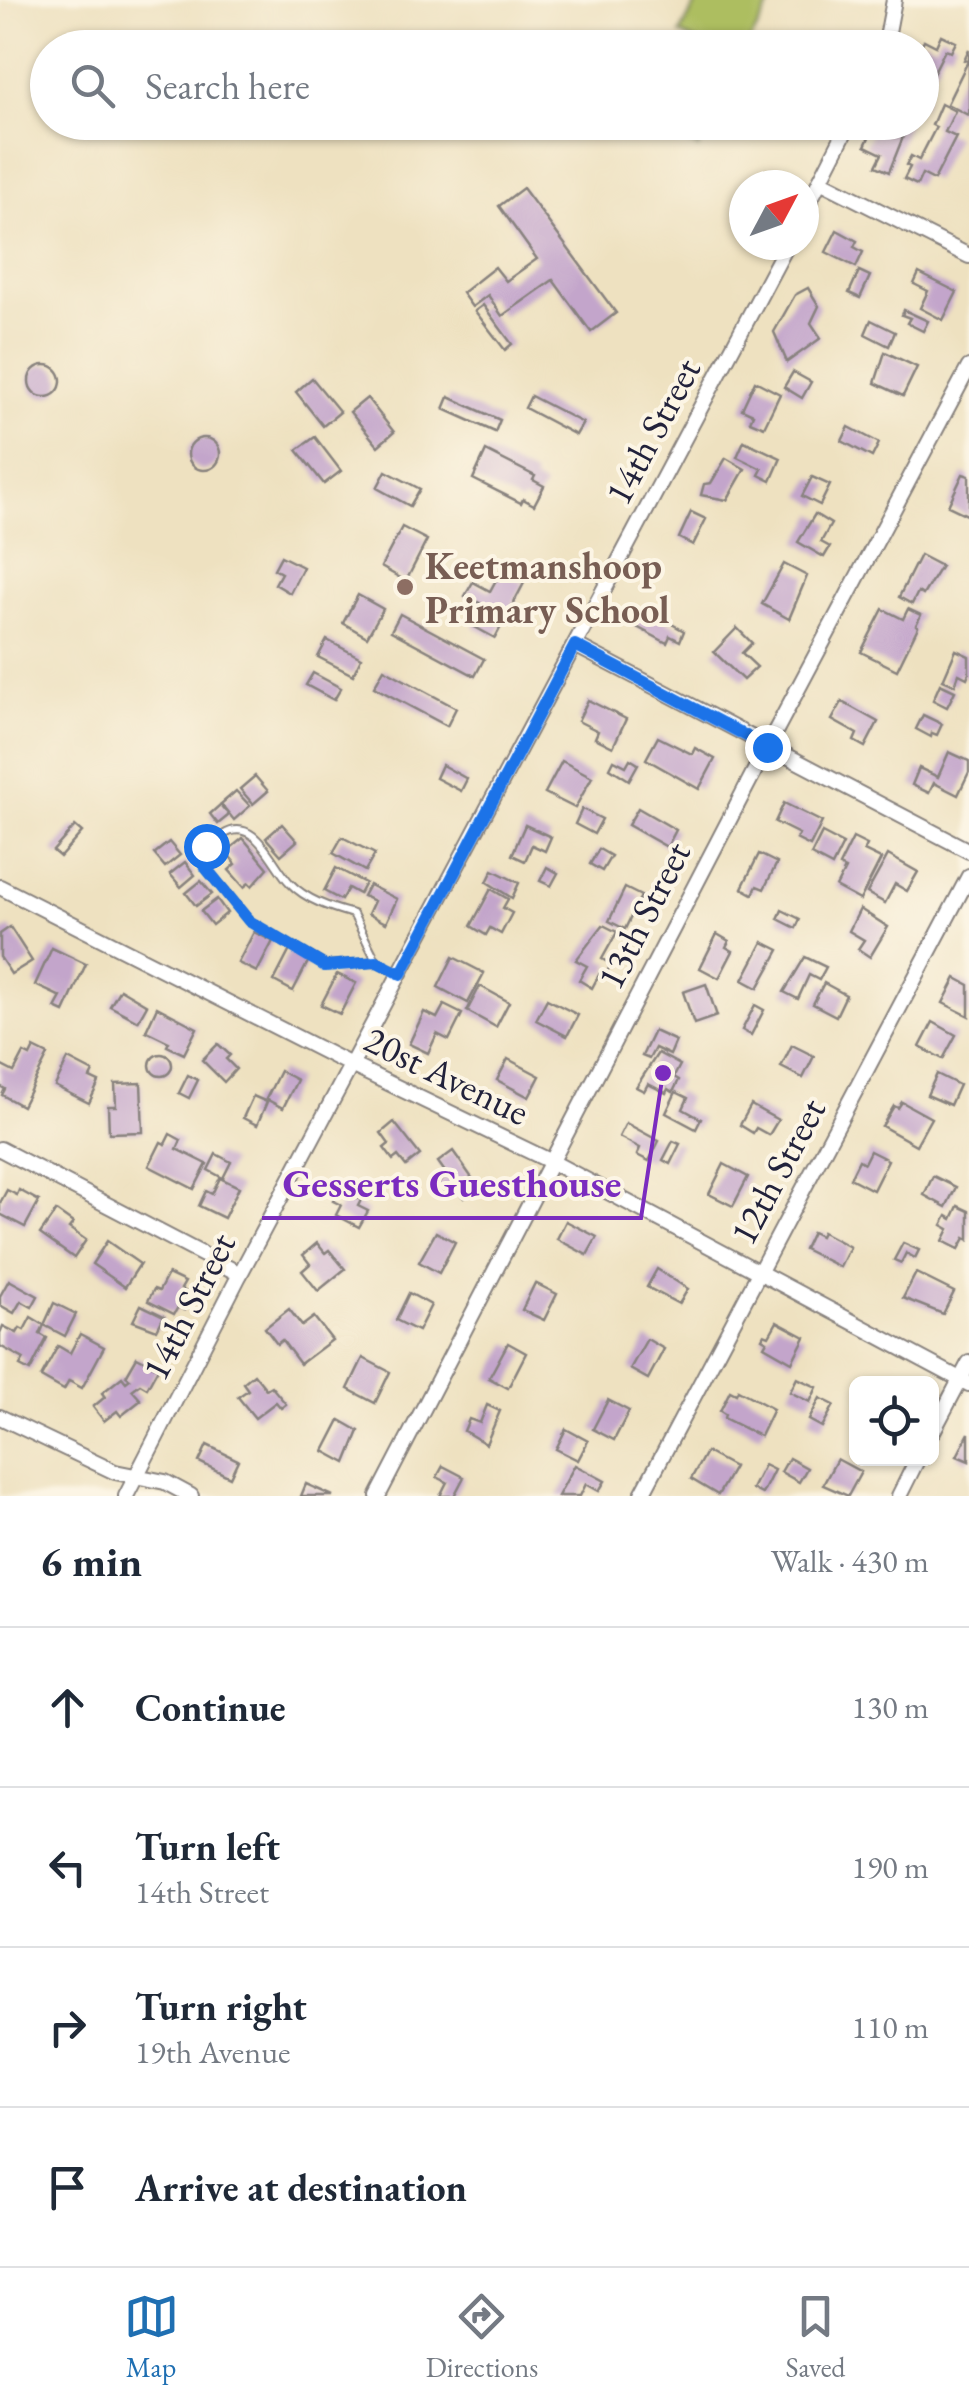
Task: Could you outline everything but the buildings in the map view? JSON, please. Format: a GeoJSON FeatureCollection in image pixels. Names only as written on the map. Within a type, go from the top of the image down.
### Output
{"type":"FeatureCollection","features":[{"type":"Feature","properties":{"kind":"street"},"geometry":{"type":"LineString","coordinates":[[888,30],[894,0]]}},
{"type":"Feature","properties":{"kind":"street"},"geometry":{"type":"LineString","coordinates":[[841,140],[820,181],[969,256]]}},
{"type":"Feature","properties":{"kind":"street","name":"14th Street"},"geometry":{"type":"LineString","coordinates":[[129,1495],[240,1274],[778,260]]}},
{"type":"Feature","properties":{"kind":"street","name":"13th Street"},"geometry":{"type":"LineString","coordinates":[[378,1496],[969,366]]}},
{"type":"Feature","properties":{"kind":"street"},"geometry":{"type":"LineString","coordinates":[[575,645],[969,851]]}},
{"type":"Feature","properties":{"kind":"street","name":"12th Street"},"geometry":{"type":"LineString","coordinates":[[642,1496],[969,876]]}},
{"type":"Feature","properties":{"kind":"street","name":"20st Avenue"},"geometry":{"type":"LineString","coordinates":[[0,887],[352,1066],[552,1162],[964,1382]]}},
{"type":"Feature","properties":{"kind":"street"},"geometry":{"type":"LineString","coordinates":[[0,1149],[240,1274]]}},
{"type":"Feature","properties":{"kind":"street"},"geometry":{"type":"LineString","coordinates":[[939,1422],[964,1382],[969,1363]]}},
{"type":"Feature","properties":{"kind":"street"},"geometry":{"type":"LineString","coordinates":[[0,1417],[115,1472],[165,1482],[191,1496]]}},
{"type":"Feature","properties":{"kind":"street"},"geometry":{"type":"LineString","coordinates":[[899,1496],[914,1466]]}},
{"type":"Feature","properties":{"kind":"street"},"geometry":{"type":"LineString","coordinates":[[115,1472],[129,1495]]}},
{"type":"Feature","properties":{"kind":"lane"},"geometry":{"type":"LineString","coordinates":[[377,962],[353,914],[314,900],[291,884],[252,833],[241,829],[229,831],[206,846],[202,856],[206,868],[249,921],[325,966],[377,962],[401,974]]}},
{"type":"Feature","properties":{"kind":"green space"},"geometry":{"type":"Polygon","coordinates":[[[698,0],[771,3],[756,30],[682,30],[698,0]]]}},
{"type":"Feature","properties":{"kind":"green space"},"geometry":{"type":"Polygon","coordinates":[[[682,140],[702,140],[698,148],[682,140]]]}},
{"type":"Feature","properties":{"kind":"place","name":"Keetmanshoop Primary School"},"geometry":{"type":"Point","coordinates":[405,587]}},
{"type":"Feature","properties":{"kind":"place","name":"Gesserts Guesthouse"},"geometry":{"type":"Point","coordinates":[663,1073]}},
{"type":"Feature","properties":{"kind":"route"},"geometry":{"type":"LineString","coordinates":[[206,846],[202,856],[206,868],[249,921],[325,966],[377,962],[401,974],[575,645],[767,747]]}}]}
